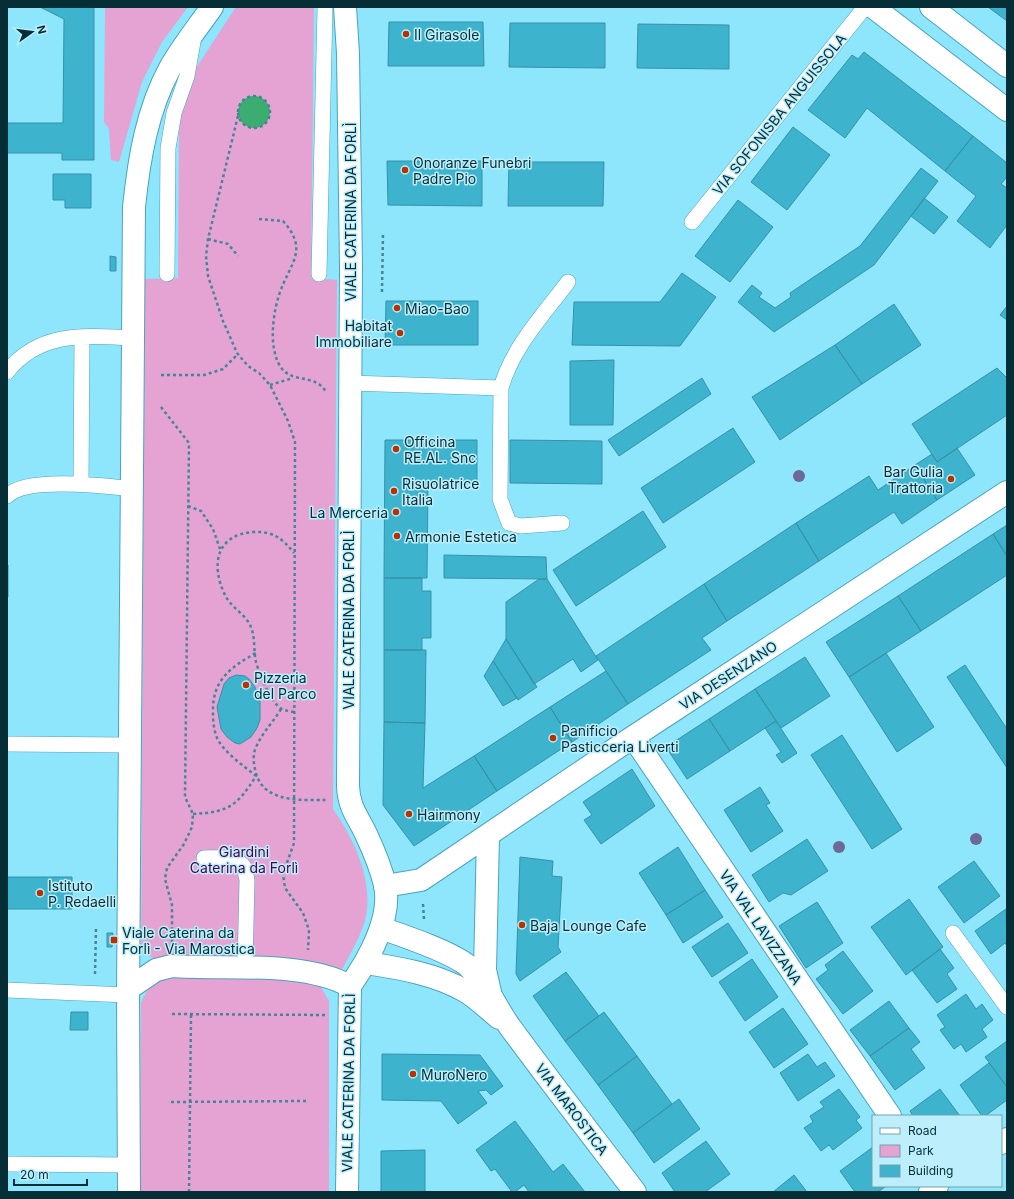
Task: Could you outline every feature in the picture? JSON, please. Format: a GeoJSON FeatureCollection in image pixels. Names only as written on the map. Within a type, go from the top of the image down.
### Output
{"type":"FeatureCollection","features":[{"type":"Feature","properties":{"kind":"main road"},"geometry":{"type":"LineString","coordinates":[[130,1192],[128,992],[134,207],[138,165],[146,129],[158,96],[170,68],[212,7]]}},
{"type":"Feature","properties":{"kind":"main road","name":"VIALE CATERINA DA FORLÌ"},"geometry":{"type":"LineString","coordinates":[[345,7],[348,53],[350,383],[349,802],[368,839],[385,886],[385,904],[381,928],[366,963],[350,986],[347,1192]]}},
{"type":"Feature","properties":{"kind":"main road"},"geometry":{"type":"LineString","coordinates":[[873,7],[1007,110]]}},
{"type":"Feature","properties":{"kind":"main road"},"geometry":{"type":"LineString","coordinates":[[931,7],[1007,66]]}},
{"type":"Feature","properties":{"kind":"main road","name":"VIA DESENZANO"},"geometry":{"type":"LineString","coordinates":[[385,886],[421,880],[633,737],[1007,492]]}},
{"type":"Feature","properties":{"kind":"main road","name":"VIA VAL LAVIZZANA"},"geometry":{"type":"LineString","coordinates":[[633,737],[889,1115]]}},
{"type":"Feature","properties":{"kind":"main road"},"geometry":{"type":"LineString","coordinates":[[488,836],[485,970],[490,992]]}},
{"type":"Feature","properties":{"kind":"main road","name":"VIA MAROSTICA"},"geometry":{"type":"LineString","coordinates":[[381,928],[454,957],[466,965],[490,992],[509,1025],[635,1192]]}},
{"type":"Feature","properties":{"kind":"main road","name":"VIA MAROSTICA"},"geometry":{"type":"LineString","coordinates":[[366,963],[406,970],[450,983],[466,991],[509,1025]]}},
{"type":"Feature","properties":{"kind":"main road"},"geometry":{"type":"LineString","coordinates":[[128,992],[156,970],[172,966],[307,971],[337,979],[350,986]]}},
{"type":"Feature","properties":{"kind":"lane","name":"VIALE CATERINA DA FORLÌ"},"geometry":{"type":"LineString","coordinates":[[319,274],[326,7]]}},
{"type":"Feature","properties":{"kind":"lane","name":"VIA SOFONISBA ANGUISSOLA"},"geometry":{"type":"LineString","coordinates":[[692,222],[865,7]]}},
{"type":"Feature","properties":{"kind":"lane"},"geometry":{"type":"LineString","coordinates":[[167,274],[168,148],[174,113],[187,76],[195,32]]}},
{"type":"Feature","properties":{"kind":"lane"},"geometry":{"type":"LineString","coordinates":[[562,523],[521,526],[509,523],[500,499],[500,388],[506,371],[522,343],[568,282]]}},
{"type":"Feature","properties":{"kind":"lane"},"geometry":{"type":"LineString","coordinates":[[81,484],[82,337]]}},
{"type":"Feature","properties":{"kind":"lane"},"geometry":{"type":"LineString","coordinates":[[7,372],[25,352],[42,344],[60,339],[82,337],[134,338]]}},
{"type":"Feature","properties":{"kind":"lane"},"geometry":{"type":"LineString","coordinates":[[350,383],[500,388]]}},
{"type":"Feature","properties":{"kind":"lane"},"geometry":{"type":"LineString","coordinates":[[7,496],[19,489],[40,485],[81,484],[133,489]]}},
{"type":"Feature","properties":{"kind":"lane"},"geometry":{"type":"LineString","coordinates":[[7,744],[130,745]]}},
{"type":"Feature","properties":{"kind":"lane"},"geometry":{"type":"LineString","coordinates":[[204,858],[226,858],[236,860],[244,867],[247,880],[245,968]]}},
{"type":"Feature","properties":{"kind":"lane"},"geometry":{"type":"LineString","coordinates":[[953,933],[1007,1007]]}},
{"type":"Feature","properties":{"kind":"lane"},"geometry":{"type":"LineString","coordinates":[[7,990],[128,992]]}},
{"type":"Feature","properties":{"kind":"lane"},"geometry":{"type":"LineString","coordinates":[[7,1164],[129,1165]]}},
{"type":"Feature","properties":{"kind":"path"},"geometry":{"type":"LineString","coordinates":[[238,116],[246,127],[259,128],[268,121],[270,116],[270,106],[261,97],[254,96],[248,97],[239,105],[238,116],[208,239],[206,256],[208,276],[223,321],[238,354],[248,366],[259,373],[270,385],[288,421],[295,442],[294,843],[283,874],[285,888],[303,913],[309,930],[308,953]]}},
{"type":"Feature","properties":{"kind":"path"},"geometry":{"type":"LineString","coordinates":[[259,218],[282,221],[292,231],[296,242],[297,257],[280,294],[273,339],[278,362],[283,370],[293,378]]}},
{"type":"Feature","properties":{"kind":"path"},"geometry":{"type":"LineString","coordinates":[[382,233],[382,292]]}},
{"type":"Feature","properties":{"kind":"path"},"geometry":{"type":"LineString","coordinates":[[208,239],[228,244],[238,256]]}},
{"type":"Feature","properties":{"kind":"path"},"geometry":{"type":"LineString","coordinates":[[161,375],[204,375],[223,369],[238,354]]}},
{"type":"Feature","properties":{"kind":"path"},"geometry":{"type":"LineString","coordinates":[[270,385],[293,378],[314,380],[322,386],[328,396]]}},
{"type":"Feature","properties":{"kind":"path"},"geometry":{"type":"LineString","coordinates":[[161,407],[189,443],[185,797],[193,814],[192,827],[184,844],[167,868],[165,879],[172,905],[172,948]]}},
{"type":"Feature","properties":{"kind":"path"},"geometry":{"type":"LineString","coordinates":[[188,506],[201,511],[213,529],[220,550],[218,571],[225,596],[249,623],[254,640],[256,661],[263,681],[273,700],[281,709],[294,712]]}},
{"type":"Feature","properties":{"kind":"path"},"geometry":{"type":"LineString","coordinates":[[220,550],[230,539],[245,533],[260,532],[273,534],[284,540],[294,553]]}},
{"type":"Feature","properties":{"kind":"path"},"geometry":{"type":"LineString","coordinates":[[256,653],[236,664],[217,686],[212,706],[213,723],[218,740],[242,765],[256,776],[269,793],[294,800],[326,800]]}},
{"type":"Feature","properties":{"kind":"path"},"geometry":{"type":"LineString","coordinates":[[193,814],[216,812],[233,806],[244,796],[256,776],[253,760],[256,746],[281,709]]}},
{"type":"Feature","properties":{"kind":"path"},"geometry":{"type":"LineString","coordinates":[[423,900],[424,923]]}},
{"type":"Feature","properties":{"kind":"path"},"geometry":{"type":"LineString","coordinates":[[95,978],[96,929]]}},
{"type":"Feature","properties":{"kind":"path"},"geometry":{"type":"LineString","coordinates":[[172,1014],[328,1015]]}},
{"type":"Feature","properties":{"kind":"path"},"geometry":{"type":"LineString","coordinates":[[189,1192],[190,1015]]}},
{"type":"Feature","properties":{"kind":"path"},"geometry":{"type":"LineString","coordinates":[[171,1102],[307,1101]]}},
{"type":"Feature","properties":{"kind":"green space"},"geometry":{"type":"Polygon","coordinates":[[[105,7],[188,7],[162,42],[142,82],[119,162],[111,160],[109,129],[104,122],[105,7]]]}},
{"type":"Feature","properties":{"kind":"green space","name":"Giardini Caterina da Forlì"},"geometry":{"type":"Polygon","coordinates":[[[236,7],[314,7],[311,278],[337,280],[333,809],[356,849],[365,879],[367,894],[367,909],[362,930],[343,968],[340,969],[319,963],[157,960],[144,953],[141,944],[145,279],[178,278],[179,131],[182,102],[196,68],[236,7]]]}},
{"type":"Feature","properties":{"kind":"green space"},"geometry":{"type":"Polygon","coordinates":[[[168,978],[311,980],[320,985],[329,1001],[329,1192],[140,1192],[141,1003],[151,987],[168,978]]]}},
{"type":"Feature","properties":{"kind":"shaded area"},"geometry":{"type":"Polygon","coordinates":[[[251,96],[257,96],[266,100],[270,112],[266,124],[257,128],[251,128],[242,124],[238,115],[238,109],[242,100],[251,96]]]}},
{"type":"Feature","properties":{"kind":"building"},"geometry":{"type":"Polygon","coordinates":[[[40,7],[94,7],[94,160],[62,160],[62,153],[7,153],[7,123],[63,123],[64,19],[40,7]]]}},
{"type":"Feature","properties":{"kind":"building"},"geometry":{"type":"Polygon","coordinates":[[[988,7],[1007,7],[1007,21],[988,7]]]}},
{"type":"Feature","properties":{"kind":"building"},"geometry":{"type":"Polygon","coordinates":[[[389,22],[483,22],[484,66],[388,66],[389,22]]]}},
{"type":"Feature","properties":{"kind":"building"},"geometry":{"type":"Polygon","coordinates":[[[510,23],[605,23],[605,68],[509,67],[510,23]]]}},
{"type":"Feature","properties":{"kind":"building"},"geometry":{"type":"Polygon","coordinates":[[[638,24],[729,25],[729,69],[637,68],[638,24]]]}},
{"type":"Feature","properties":{"kind":"building"},"geometry":{"type":"Polygon","coordinates":[[[864,52],[973,136],[945,171],[867,108],[845,138],[808,110],[852,55],[858,59],[864,52]]]}},
{"type":"Feature","properties":{"kind":"building"},"geometry":{"type":"Polygon","coordinates":[[[793,127],[830,155],[787,210],[751,182],[793,127]]]}},
{"type":"Feature","properties":{"kind":"building"},"geometry":{"type":"Polygon","coordinates":[[[973,136],[1007,163],[1007,177],[1001,184],[1007,188],[1007,225],[990,248],[957,221],[976,196],[945,171],[973,136]]]}},
{"type":"Feature","properties":{"kind":"building"},"geometry":{"type":"Polygon","coordinates":[[[387,161],[482,161],[482,206],[388,205],[387,161]]]}},
{"type":"Feature","properties":{"kind":"building"},"geometry":{"type":"Polygon","coordinates":[[[509,162],[604,162],[603,206],[508,206],[509,162]]]}},
{"type":"Feature","properties":{"kind":"building"},"geometry":{"type":"Polygon","coordinates":[[[921,168],[938,181],[874,265],[774,332],[738,302],[752,285],[762,293],[759,297],[775,308],[791,297],[790,293],[860,246],[921,168]]]}},
{"type":"Feature","properties":{"kind":"building"},"geometry":{"type":"Polygon","coordinates":[[[53,174],[91,174],[91,208],[65,208],[65,200],[53,200],[53,174]]]}},
{"type":"Feature","properties":{"kind":"building"},"geometry":{"type":"Polygon","coordinates":[[[924,198],[948,217],[934,234],[911,216],[924,198]]]}},
{"type":"Feature","properties":{"kind":"building"},"geometry":{"type":"Polygon","coordinates":[[[738,200],[773,227],[730,282],[695,256],[738,200]]]}},
{"type":"Feature","properties":{"kind":"building"},"geometry":{"type":"Polygon","coordinates":[[[110,256],[116,257],[116,271],[110,271],[110,256]]]}},
{"type":"Feature","properties":{"kind":"building"},"geometry":{"type":"Polygon","coordinates":[[[682,273],[716,297],[680,346],[572,345],[574,302],[660,302],[682,273]]]}},
{"type":"Feature","properties":{"kind":"building"},"geometry":{"type":"Polygon","coordinates":[[[386,301],[478,301],[478,345],[385,345],[386,301]]]}},
{"type":"Feature","properties":{"kind":"building"},"geometry":{"type":"Polygon","coordinates":[[[894,304],[921,345],[862,384],[835,345],[894,304]]]}},
{"type":"Feature","properties":{"kind":"building"},"geometry":{"type":"Polygon","coordinates":[[[1007,306],[1007,320],[1000,315],[1007,306]]]}},
{"type":"Feature","properties":{"kind":"building"},"geometry":{"type":"Polygon","coordinates":[[[835,345],[862,384],[780,440],[752,397],[835,345]]]}},
{"type":"Feature","properties":{"kind":"building"},"geometry":{"type":"Polygon","coordinates":[[[614,360],[613,425],[570,425],[570,361],[614,360]]]}},
{"type":"Feature","properties":{"kind":"building"},"geometry":{"type":"Polygon","coordinates":[[[997,368],[1007,378],[1007,415],[937,462],[912,424],[997,368]]]}},
{"type":"Feature","properties":{"kind":"building"},"geometry":{"type":"Polygon","coordinates":[[[702,378],[711,394],[619,456],[608,440],[702,378]]]}},
{"type":"Feature","properties":{"kind":"building"},"geometry":{"type":"Polygon","coordinates":[[[733,428],[755,462],[663,523],[641,488],[733,428]]]}},
{"type":"Feature","properties":{"kind":"building"},"geometry":{"type":"Polygon","coordinates":[[[385,440],[477,440],[477,483],[428,484],[427,578],[384,578],[385,440]]]}},
{"type":"Feature","properties":{"kind":"building"},"geometry":{"type":"Polygon","coordinates":[[[510,440],[602,441],[602,484],[510,483],[510,440]]]}},
{"type":"Feature","properties":{"kind":"building"},"geometry":{"type":"Polygon","coordinates":[[[957,448],[975,475],[937,500],[915,465],[932,454],[937,462],[957,448]]]}},
{"type":"Feature","properties":{"kind":"building"},"geometry":{"type":"Polygon","coordinates":[[[915,465],[937,500],[902,524],[894,512],[819,561],[796,523],[869,476],[878,490],[915,465]]]}},
{"type":"Feature","properties":{"kind":"building"},"geometry":{"type":"Polygon","coordinates":[[[643,511],[666,547],[576,606],[553,570],[643,511]]]}},
{"type":"Feature","properties":{"kind":"building"},"geometry":{"type":"Polygon","coordinates":[[[796,523],[819,561],[727,621],[704,584],[796,523]]]}},
{"type":"Feature","properties":{"kind":"building"},"geometry":{"type":"Polygon","coordinates":[[[1007,525],[1007,556],[993,534],[1007,525]]]}},
{"type":"Feature","properties":{"kind":"building"},"geometry":{"type":"Polygon","coordinates":[[[993,534],[1007,556],[1007,575],[921,631],[898,596],[993,534]]]}},
{"type":"Feature","properties":{"kind":"building"},"geometry":{"type":"Polygon","coordinates":[[[444,555],[546,557],[547,579],[444,578],[444,555]]]}},
{"type":"Feature","properties":{"kind":"building"},"geometry":{"type":"Polygon","coordinates":[[[8,565],[8,597],[7,597],[8,565]]]}},
{"type":"Feature","properties":{"kind":"building"},"geometry":{"type":"Polygon","coordinates":[[[384,578],[422,578],[422,591],[431,591],[431,638],[422,638],[422,650],[384,650],[384,578]]]}},
{"type":"Feature","properties":{"kind":"building"},"geometry":{"type":"Polygon","coordinates":[[[539,579],[547,579],[598,660],[581,672],[573,659],[534,684],[506,639],[506,602],[539,579]]]}},
{"type":"Feature","properties":{"kind":"building"},"geometry":{"type":"Polygon","coordinates":[[[704,584],[727,621],[702,638],[711,650],[628,704],[596,656],[704,584]]]}},
{"type":"Feature","properties":{"kind":"building"},"geometry":{"type":"Polygon","coordinates":[[[898,596],[921,631],[849,677],[826,642],[898,596]]]}},
{"type":"Feature","properties":{"kind":"building"},"geometry":{"type":"Polygon","coordinates":[[[506,639],[537,687],[518,700],[493,661],[506,639]]]}},
{"type":"Feature","properties":{"kind":"building"},"geometry":{"type":"Polygon","coordinates":[[[384,650],[426,650],[425,723],[384,722],[384,650]]]}},
{"type":"Feature","properties":{"kind":"building"},"geometry":{"type":"Polygon","coordinates":[[[886,653],[934,727],[897,752],[849,677],[886,653]]]}},
{"type":"Feature","properties":{"kind":"building"},"geometry":{"type":"Polygon","coordinates":[[[805,657],[830,696],[781,728],[755,689],[805,657]]]}},
{"type":"Feature","properties":{"kind":"building"},"geometry":{"type":"Polygon","coordinates":[[[493,661],[517,698],[503,706],[484,676],[493,661]]]}},
{"type":"Feature","properties":{"kind":"building"},"geometry":{"type":"Polygon","coordinates":[[[965,665],[1007,729],[1007,768],[947,677],[965,665]]]}},
{"type":"Feature","properties":{"kind":"building"},"geometry":{"type":"Polygon","coordinates":[[[606,671],[628,704],[572,742],[550,707],[606,671]]]}},
{"type":"Feature","properties":{"kind":"building"},"geometry":{"type":"Polygon","coordinates":[[[236,675],[245,676],[249,679],[255,687],[260,701],[260,720],[257,728],[251,737],[240,744],[235,743],[227,737],[221,729],[217,707],[224,684],[229,678],[236,675]]]}},
{"type":"Feature","properties":{"kind":"building"},"geometry":{"type":"Polygon","coordinates":[[[755,689],[776,721],[730,751],[709,719],[755,689]]]}},
{"type":"Feature","properties":{"kind":"building"},"geometry":{"type":"Polygon","coordinates":[[[550,707],[572,742],[497,791],[474,756],[550,707]]]}},
{"type":"Feature","properties":{"kind":"building"},"geometry":{"type":"Polygon","coordinates":[[[709,719],[730,751],[687,779],[666,747],[709,719]]]}},
{"type":"Feature","properties":{"kind":"building"},"geometry":{"type":"Polygon","coordinates":[[[776,721],[797,753],[782,763],[776,755],[781,752],[765,728],[776,721]]]}},
{"type":"Feature","properties":{"kind":"building"},"geometry":{"type":"Polygon","coordinates":[[[384,722],[425,723],[423,788],[474,756],[497,791],[414,846],[383,805],[384,722]]]}},
{"type":"Feature","properties":{"kind":"building"},"geometry":{"type":"Polygon","coordinates":[[[842,735],[902,829],[872,849],[811,755],[842,735]]]}},
{"type":"Feature","properties":{"kind":"building"},"geometry":{"type":"Polygon","coordinates":[[[632,769],[655,806],[601,844],[584,820],[592,815],[583,802],[632,769]]]}},
{"type":"Feature","properties":{"kind":"building"},"geometry":{"type":"Polygon","coordinates":[[[760,787],[770,803],[766,805],[783,831],[751,852],[724,810],[760,787]]]}},
{"type":"Feature","properties":{"kind":"building"},"geometry":{"type":"Polygon","coordinates":[[[807,839],[828,871],[791,895],[783,893],[769,902],[752,875],[807,839]]]}},
{"type":"Feature","properties":{"kind":"building"},"geometry":{"type":"Polygon","coordinates":[[[678,847],[705,890],[666,915],[639,873],[678,847]]]}},
{"type":"Feature","properties":{"kind":"building"},"geometry":{"type":"Polygon","coordinates":[[[520,857],[553,861],[552,876],[562,877],[558,947],[561,952],[520,981],[516,974],[520,857]]]}},
{"type":"Feature","properties":{"kind":"building"},"geometry":{"type":"Polygon","coordinates":[[[974,861],[1000,896],[964,923],[938,887],[974,861]]]}},
{"type":"Feature","properties":{"kind":"building","name":"Istituto P. Redaelli"},"geometry":{"type":"Polygon","coordinates":[[[7,877],[72,877],[72,909],[7,909],[7,877]]]}},
{"type":"Feature","properties":{"kind":"building"},"geometry":{"type":"Polygon","coordinates":[[[705,890],[723,917],[683,943],[666,915],[705,890]]]}},
{"type":"Feature","properties":{"kind":"building"},"geometry":{"type":"Polygon","coordinates":[[[909,899],[943,947],[906,975],[871,927],[909,899]]]}},
{"type":"Feature","properties":{"kind":"building"},"geometry":{"type":"Polygon","coordinates":[[[817,902],[843,943],[806,968],[779,926],[817,902]]]}},
{"type":"Feature","properties":{"kind":"building"},"geometry":{"type":"Polygon","coordinates":[[[1006,909],[1007,946],[1005,943],[991,954],[975,931],[1006,909]]]}},
{"type":"Feature","properties":{"kind":"building"},"geometry":{"type":"Polygon","coordinates":[[[728,923],[748,953],[712,977],[692,947],[728,923]]]}},
{"type":"Feature","properties":{"kind":"building"},"geometry":{"type":"Polygon","coordinates":[[[107,933],[113,933],[112,947],[107,947],[107,933]]]}},
{"type":"Feature","properties":{"kind":"building"},"geometry":{"type":"Polygon","coordinates":[[[940,949],[954,968],[947,974],[957,989],[937,1003],[912,970],[940,949]]]}},
{"type":"Feature","properties":{"kind":"building"},"geometry":{"type":"Polygon","coordinates":[[[843,951],[873,991],[843,1014],[816,979],[828,970],[825,965],[843,951]]]}},
{"type":"Feature","properties":{"kind":"building"},"geometry":{"type":"Polygon","coordinates":[[[752,959],[778,997],[745,1021],[719,982],[752,959]]]}},
{"type":"Feature","properties":{"kind":"building"},"geometry":{"type":"Polygon","coordinates":[[[566,972],[599,1016],[565,1041],[533,996],[566,972]]]}},
{"type":"Feature","properties":{"kind":"building"},"geometry":{"type":"Polygon","coordinates":[[[966,994],[976,1009],[982,1004],[993,1020],[982,1029],[987,1037],[966,1052],[961,1044],[954,1049],[940,1030],[945,1027],[937,1015],[966,994]]]}},
{"type":"Feature","properties":{"kind":"building"},"geometry":{"type":"Polygon","coordinates":[[[889,1001],[909,1028],[870,1056],[850,1030],[889,1001]]]}},
{"type":"Feature","properties":{"kind":"building"},"geometry":{"type":"Polygon","coordinates":[[[783,1008],[808,1044],[774,1068],[749,1032],[783,1008]]]}},
{"type":"Feature","properties":{"kind":"building"},"geometry":{"type":"Polygon","coordinates":[[[71,1012],[88,1012],[88,1030],[70,1030],[71,1012]]]}},
{"type":"Feature","properties":{"kind":"building"},"geometry":{"type":"Polygon","coordinates":[[[604,1012],[637,1056],[598,1085],[565,1041],[604,1012]]]}},
{"type":"Feature","properties":{"kind":"building"},"geometry":{"type":"Polygon","coordinates":[[[909,1028],[920,1042],[911,1049],[925,1068],[895,1090],[870,1056],[909,1028]]]}},
{"type":"Feature","properties":{"kind":"building"},"geometry":{"type":"Polygon","coordinates":[[[1007,1041],[1007,1087],[985,1057],[1007,1041]]]}},
{"type":"Feature","properties":{"kind":"building"},"geometry":{"type":"Polygon","coordinates":[[[382,1054],[480,1055],[503,1086],[491,1095],[486,1090],[478,1091],[487,1103],[458,1124],[441,1101],[382,1100],[382,1054]]]}},
{"type":"Feature","properties":{"kind":"building"},"geometry":{"type":"Polygon","coordinates":[[[808,1054],[817,1067],[825,1062],[835,1076],[798,1101],[780,1073],[808,1054]]]}},
{"type":"Feature","properties":{"kind":"building"},"geometry":{"type":"Polygon","coordinates":[[[637,1056],[672,1104],[633,1133],[598,1085],[637,1056]]]}},
{"type":"Feature","properties":{"kind":"building"},"geometry":{"type":"Polygon","coordinates":[[[989,1063],[1007,1087],[1007,1100],[986,1115],[981,1115],[960,1085],[989,1063]]]}},
{"type":"Feature","properties":{"kind":"building"},"geometry":{"type":"Polygon","coordinates":[[[839,1089],[860,1117],[856,1120],[862,1128],[833,1150],[829,1145],[821,1151],[804,1128],[813,1122],[810,1116],[824,1107],[820,1102],[839,1089]]]}},
{"type":"Feature","properties":{"kind":"building"},"geometry":{"type":"Polygon","coordinates":[[[940,1089],[959,1115],[912,1115],[910,1111],[940,1089]]]}},
{"type":"Feature","properties":{"kind":"building"},"geometry":{"type":"Polygon","coordinates":[[[679,1099],[700,1129],[654,1163],[633,1133],[679,1099]]]}},
{"type":"Feature","properties":{"kind":"building"},"geometry":{"type":"Polygon","coordinates":[[[515,1121],[553,1172],[563,1164],[585,1192],[529,1192],[524,1185],[515,1192],[512,1192],[495,1169],[491,1171],[476,1150],[515,1121]]]}},
{"type":"Feature","properties":{"kind":"building"},"geometry":{"type":"Polygon","coordinates":[[[706,1141],[730,1174],[705,1192],[675,1192],[662,1173],[706,1141]]]}},
{"type":"Feature","properties":{"kind":"building"},"geometry":{"type":"Polygon","coordinates":[[[872,1148],[872,1187],[885,1187],[878,1192],[855,1192],[840,1171],[872,1148]]]}},
{"type":"Feature","properties":{"kind":"building"},"geometry":{"type":"Polygon","coordinates":[[[425,1150],[425,1192],[381,1192],[381,1151],[425,1150]]]}},
{"type":"Feature","properties":{"kind":"building"},"geometry":{"type":"Polygon","coordinates":[[[794,1175],[807,1192],[773,1192],[794,1175]]]}},
{"type":"Feature","properties":{"kind":"place","name":"Il Girasole"},"geometry":{"type":"Point","coordinates":[406,34]}},
{"type":"Feature","properties":{"kind":"place","name":"Onoranze Funebri Padre Pio"},"geometry":{"type":"Point","coordinates":[405,170]}},
{"type":"Feature","properties":{"kind":"place","name":"Miao-Bao"},"geometry":{"type":"Point","coordinates":[397,308]}},
{"type":"Feature","properties":{"kind":"place","name":"Habitat Immobiliare"},"geometry":{"type":"Point","coordinates":[400,333]}},
{"type":"Feature","properties":{"kind":"place","name":"Officina RE.AL. Snc"},"geometry":{"type":"Point","coordinates":[396,449]}},
{"type":"Feature","properties":{"kind":"place","name":"Bar Gulia Trattoria"},"geometry":{"type":"Point","coordinates":[951,479]}},
{"type":"Feature","properties":{"kind":"place","name":"Risuolatrice Italia"},"geometry":{"type":"Point","coordinates":[394,491]}},
{"type":"Feature","properties":{"kind":"place","name":"La Merceria"},"geometry":{"type":"Point","coordinates":[396,512]}},
{"type":"Feature","properties":{"kind":"place","name":"Armonie Estetica"},"geometry":{"type":"Point","coordinates":[397,536]}},
{"type":"Feature","properties":{"kind":"place","name":"Pizzeria del Parco"},"geometry":{"type":"Point","coordinates":[246,685]}},
{"type":"Feature","properties":{"kind":"place","name":"Panificio Pasticceria Liverti"},"geometry":{"type":"Point","coordinates":[553,738]}},
{"type":"Feature","properties":{"kind":"place","name":"Hairmony"},"geometry":{"type":"Point","coordinates":[409,814]}},
{"type":"Feature","properties":{"kind":"place","name":"Istituto P. Redaelli"},"geometry":{"type":"Point","coordinates":[40,893]}},
{"type":"Feature","properties":{"kind":"place","name":"Baja Lounge Cafe"},"geometry":{"type":"Point","coordinates":[522,925]}},
{"type":"Feature","properties":{"kind":"place","name":"Viale Caterina da Forlì - Via Marostica"},"geometry":{"type":"Point","coordinates":[114,940]}},
{"type":"Feature","properties":{"kind":"place","name":"MuroNero"},"geometry":{"type":"Point","coordinates":[413,1074]}}]}
